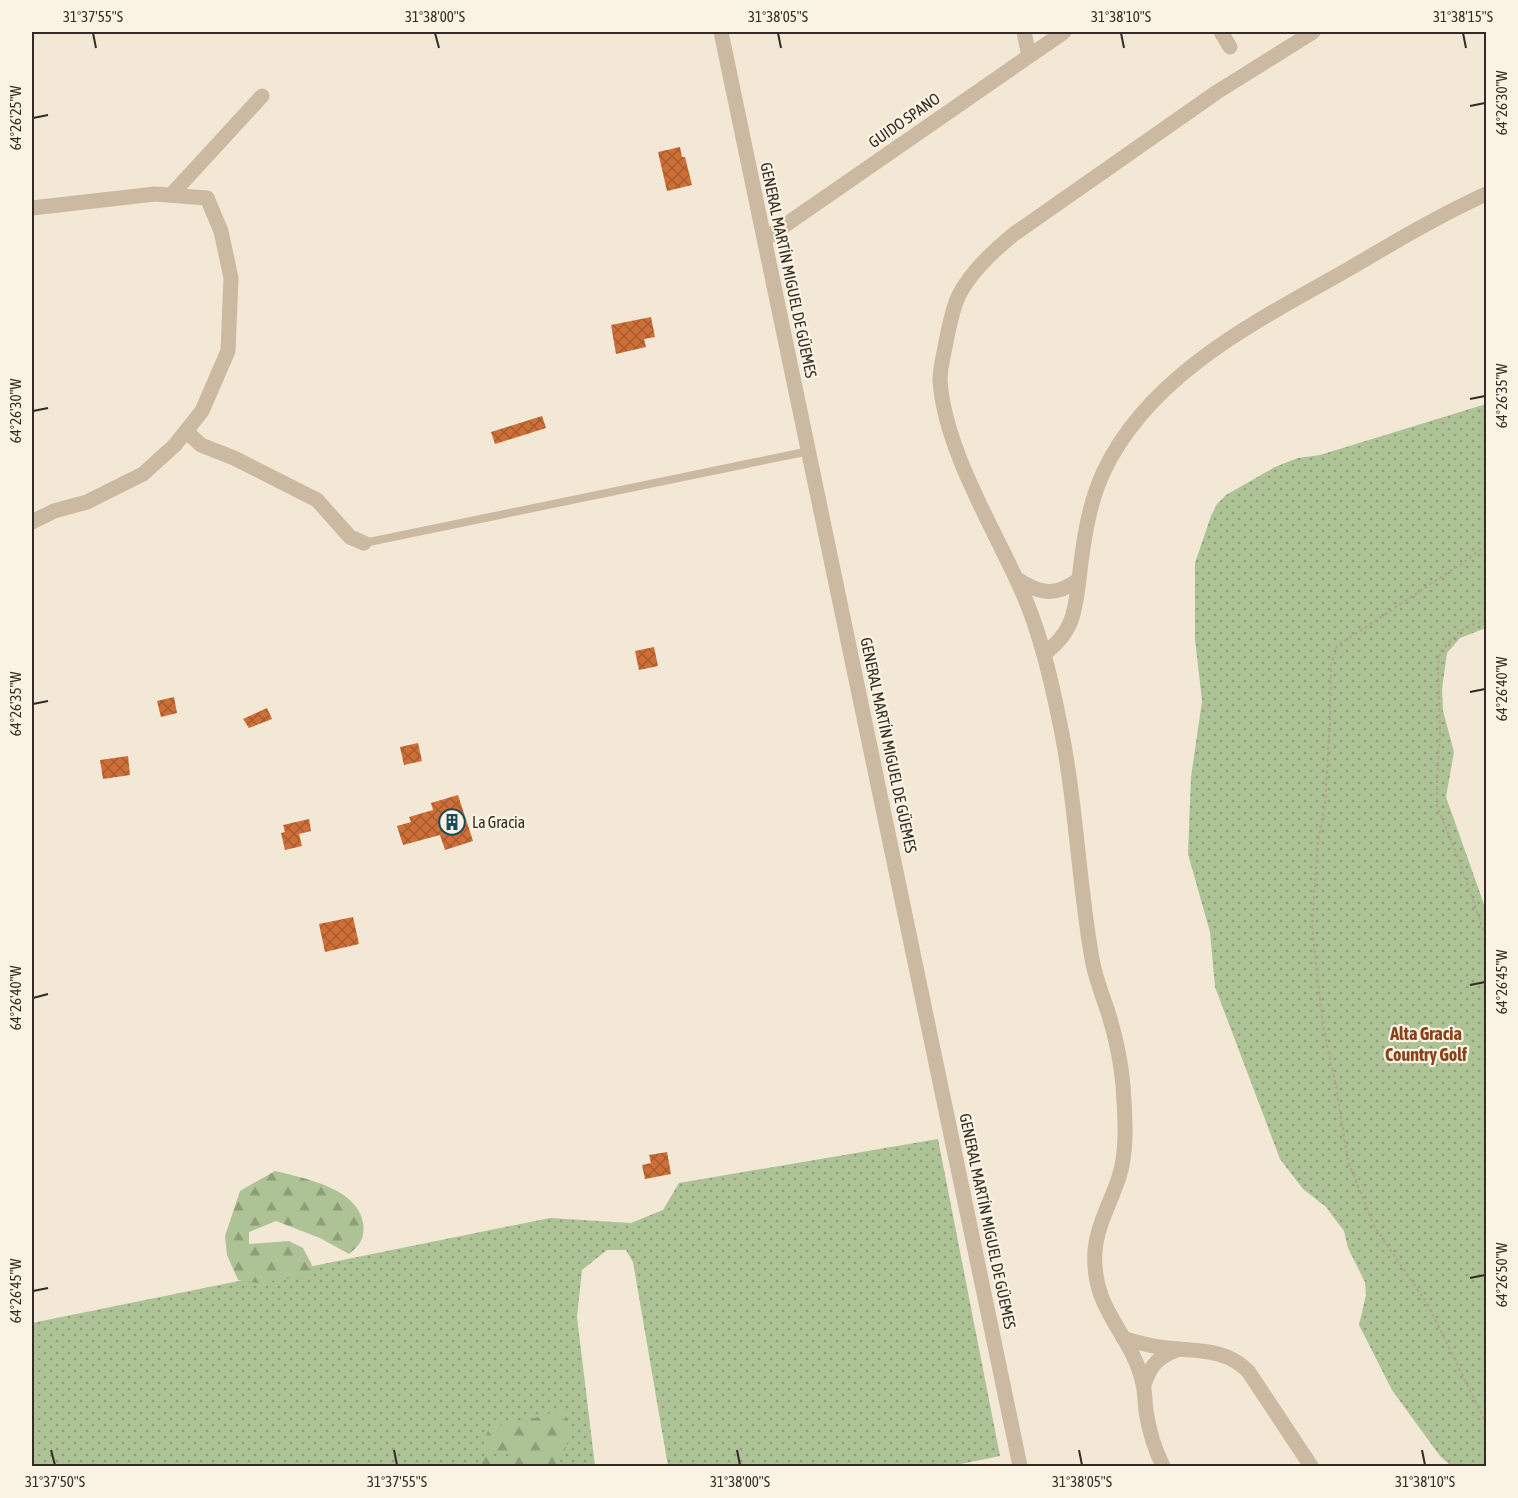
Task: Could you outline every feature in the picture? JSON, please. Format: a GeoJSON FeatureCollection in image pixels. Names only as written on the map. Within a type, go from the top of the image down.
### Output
{"type":"FeatureCollection","features":[{"type":"Feature","properties":{"kind":"street","name":"GENERAL MARTÍN MIGUEL DE GÜEMES"},"geometry":{"type":"LineString","coordinates":[[721,32],[1020,1467]]}},
{"type":"Feature","properties":{"kind":"street"},"geometry":{"type":"LineString","coordinates":[[1024,32],[1029,56]]}},
{"type":"Feature","properties":{"kind":"street","name":"GUIDO SPANO"},"geometry":{"type":"LineString","coordinates":[[765,239],[1064,32]]}},
{"type":"Feature","properties":{"kind":"street"},"geometry":{"type":"LineString","coordinates":[[1221,32],[1230,47]]}},
{"type":"Feature","properties":{"kind":"street"},"geometry":{"type":"LineString","coordinates":[[1163,1467],[1151,1439],[1144,1385],[1137,1365],[1106,1311],[1098,1292],[1095,1272],[1095,1248],[1100,1227],[1120,1174],[1124,1144],[1123,1083],[1113,1030],[1093,963],[1060,720],[1036,627],[1017,579],[973,488],[948,421],[942,391],[941,368],[958,298],[964,286],[994,250],[1217,93],[1313,32]]}},
{"type":"Feature","properties":{"kind":"street"},"geometry":{"type":"LineString","coordinates":[[171,195],[262,96]]}},
{"type":"Feature","properties":{"kind":"street"},"geometry":{"type":"LineString","coordinates":[[32,208],[154,194],[207,198],[221,231],[231,278],[228,351],[202,411],[175,445],[143,474],[87,502],[54,511],[32,522]]}},
{"type":"Feature","properties":{"kind":"street"},"geometry":{"type":"LineString","coordinates":[[1044,654],[1060,640],[1070,624],[1076,607],[1085,535],[1102,475],[1116,448],[1134,424],[1172,383],[1226,341],[1261,318],[1428,223],[1486,194]]}},
{"type":"Feature","properties":{"kind":"street"},"geometry":{"type":"LineString","coordinates":[[186,431],[201,445],[234,458],[317,500],[350,537],[364,543]]}},
{"type":"Feature","properties":{"kind":"street"},"geometry":{"type":"LineString","coordinates":[[1017,579],[1030,587],[1049,592],[1068,588],[1078,580]]}},
{"type":"Feature","properties":{"kind":"street"},"geometry":{"type":"LineString","coordinates":[[1123,1338],[1152,1346],[1213,1352],[1239,1362],[1248,1371],[1311,1467]]}},
{"type":"Feature","properties":{"kind":"street"},"geometry":{"type":"LineString","coordinates":[[1144,1385],[1148,1371],[1154,1363],[1164,1355],[1179,1349]]}},
{"type":"Feature","properties":{"kind":"lane"},"geometry":{"type":"LineString","coordinates":[[364,543],[808,451]]}},
{"type":"Feature","properties":{"kind":"path"},"geometry":{"type":"LineString","coordinates":[[1486,545],[1337,646],[1331,665],[1325,805],[1318,841],[1312,927],[1323,1026],[1336,1086],[1348,1161],[1374,1226],[1428,1305],[1486,1423]]}},
{"type":"Feature","properties":{"kind":"path"},"geometry":{"type":"LineString","coordinates":[[1486,619],[1460,631],[1440,652],[1438,664],[1440,749],[1437,783],[1437,806],[1486,938]]}},
{"type":"Feature","properties":{"kind":"green space"},"geometry":{"type":"Polygon","coordinates":[[[1486,404],[1486,628],[1460,638],[1447,653],[1442,689],[1443,711],[1454,752],[1446,797],[1486,910],[1486,1466],[1451,1466],[1440,1456],[1392,1390],[1359,1325],[1366,1295],[1365,1282],[1348,1248],[1344,1231],[1326,1207],[1303,1189],[1280,1159],[1215,987],[1210,932],[1188,854],[1191,777],[1202,701],[1195,639],[1195,563],[1217,504],[1226,495],[1275,467],[1298,458],[1320,455],[1486,404]]]}},
{"type":"Feature","properties":{"kind":"green space"},"geometry":{"type":"Polygon","coordinates":[[[938,1139],[1000,1456],[951,1466],[668,1466],[633,1262],[626,1250],[607,1250],[582,1270],[577,1317],[595,1466],[32,1466],[32,1323],[550,1218],[631,1223],[663,1210],[679,1183],[938,1139]]]}},
{"type":"Feature","properties":{"kind":"green space"},"geometry":{"type":"Polygon","coordinates":[[[275,1171],[328,1186],[351,1201],[359,1211],[363,1223],[363,1237],[349,1254],[320,1238],[276,1221],[249,1232],[249,1244],[289,1241],[303,1248],[312,1265],[304,1276],[257,1283],[238,1280],[227,1255],[225,1236],[240,1191],[275,1171]]]}},
{"type":"Feature","properties":{"kind":"green space"},"geometry":{"type":"Polygon","coordinates":[[[560,1407],[573,1430],[558,1466],[475,1466],[484,1456],[516,1456],[501,1451],[482,1449],[489,1427],[544,1416],[560,1407]]]}},
{"type":"Feature","properties":{"kind":"building"},"geometry":{"type":"Polygon","coordinates":[[[680,147],[692,185],[667,191],[658,152],[680,147]]]}},
{"type":"Feature","properties":{"kind":"building"},"geometry":{"type":"Polygon","coordinates":[[[651,317],[655,337],[644,339],[646,347],[616,354],[611,325],[651,317]]]}},
{"type":"Feature","properties":{"kind":"building"},"geometry":{"type":"Polygon","coordinates":[[[542,416],[546,428],[495,444],[491,432],[542,416]]]}},
{"type":"Feature","properties":{"kind":"building"},"geometry":{"type":"Polygon","coordinates":[[[654,647],[658,666],[639,670],[635,651],[654,647]]]}},
{"type":"Feature","properties":{"kind":"building"},"geometry":{"type":"Polygon","coordinates":[[[174,697],[177,713],[161,717],[157,701],[174,697]]]}},
{"type":"Feature","properties":{"kind":"building"},"geometry":{"type":"Polygon","coordinates":[[[267,708],[272,719],[249,728],[243,719],[267,708]]]}},
{"type":"Feature","properties":{"kind":"building"},"geometry":{"type":"Polygon","coordinates":[[[418,743],[422,761],[404,765],[400,747],[418,743]]]}},
{"type":"Feature","properties":{"kind":"building"},"geometry":{"type":"Polygon","coordinates":[[[128,756],[130,775],[103,779],[100,760],[128,756]]]}},
{"type":"Feature","properties":{"kind":"building","name":"La Gracia"},"geometry":{"type":"Polygon","coordinates":[[[458,795],[473,841],[445,850],[440,835],[403,845],[397,826],[411,822],[409,817],[433,810],[431,803],[458,795]]]}},
{"type":"Feature","properties":{"kind":"building"},"geometry":{"type":"Polygon","coordinates":[[[309,819],[311,831],[299,834],[302,846],[285,850],[281,833],[285,832],[283,825],[309,819]]]}},
{"type":"Feature","properties":{"kind":"building"},"geometry":{"type":"Polygon","coordinates":[[[353,917],[359,944],[325,952],[319,924],[353,917]]]}},
{"type":"Feature","properties":{"kind":"building"},"geometry":{"type":"Polygon","coordinates":[[[667,1152],[671,1174],[645,1179],[642,1165],[651,1163],[649,1155],[667,1152]]]}},
{"type":"Feature","properties":{"kind":"place","name":"La Gracia"},"geometry":{"type":"Point","coordinates":[452,822]}},
{"type":"Feature","properties":{"kind":"district","name":"Alta Gracia Country Golf"},"geometry":{"type":"Point","coordinates":[1426,1044]}}]}
